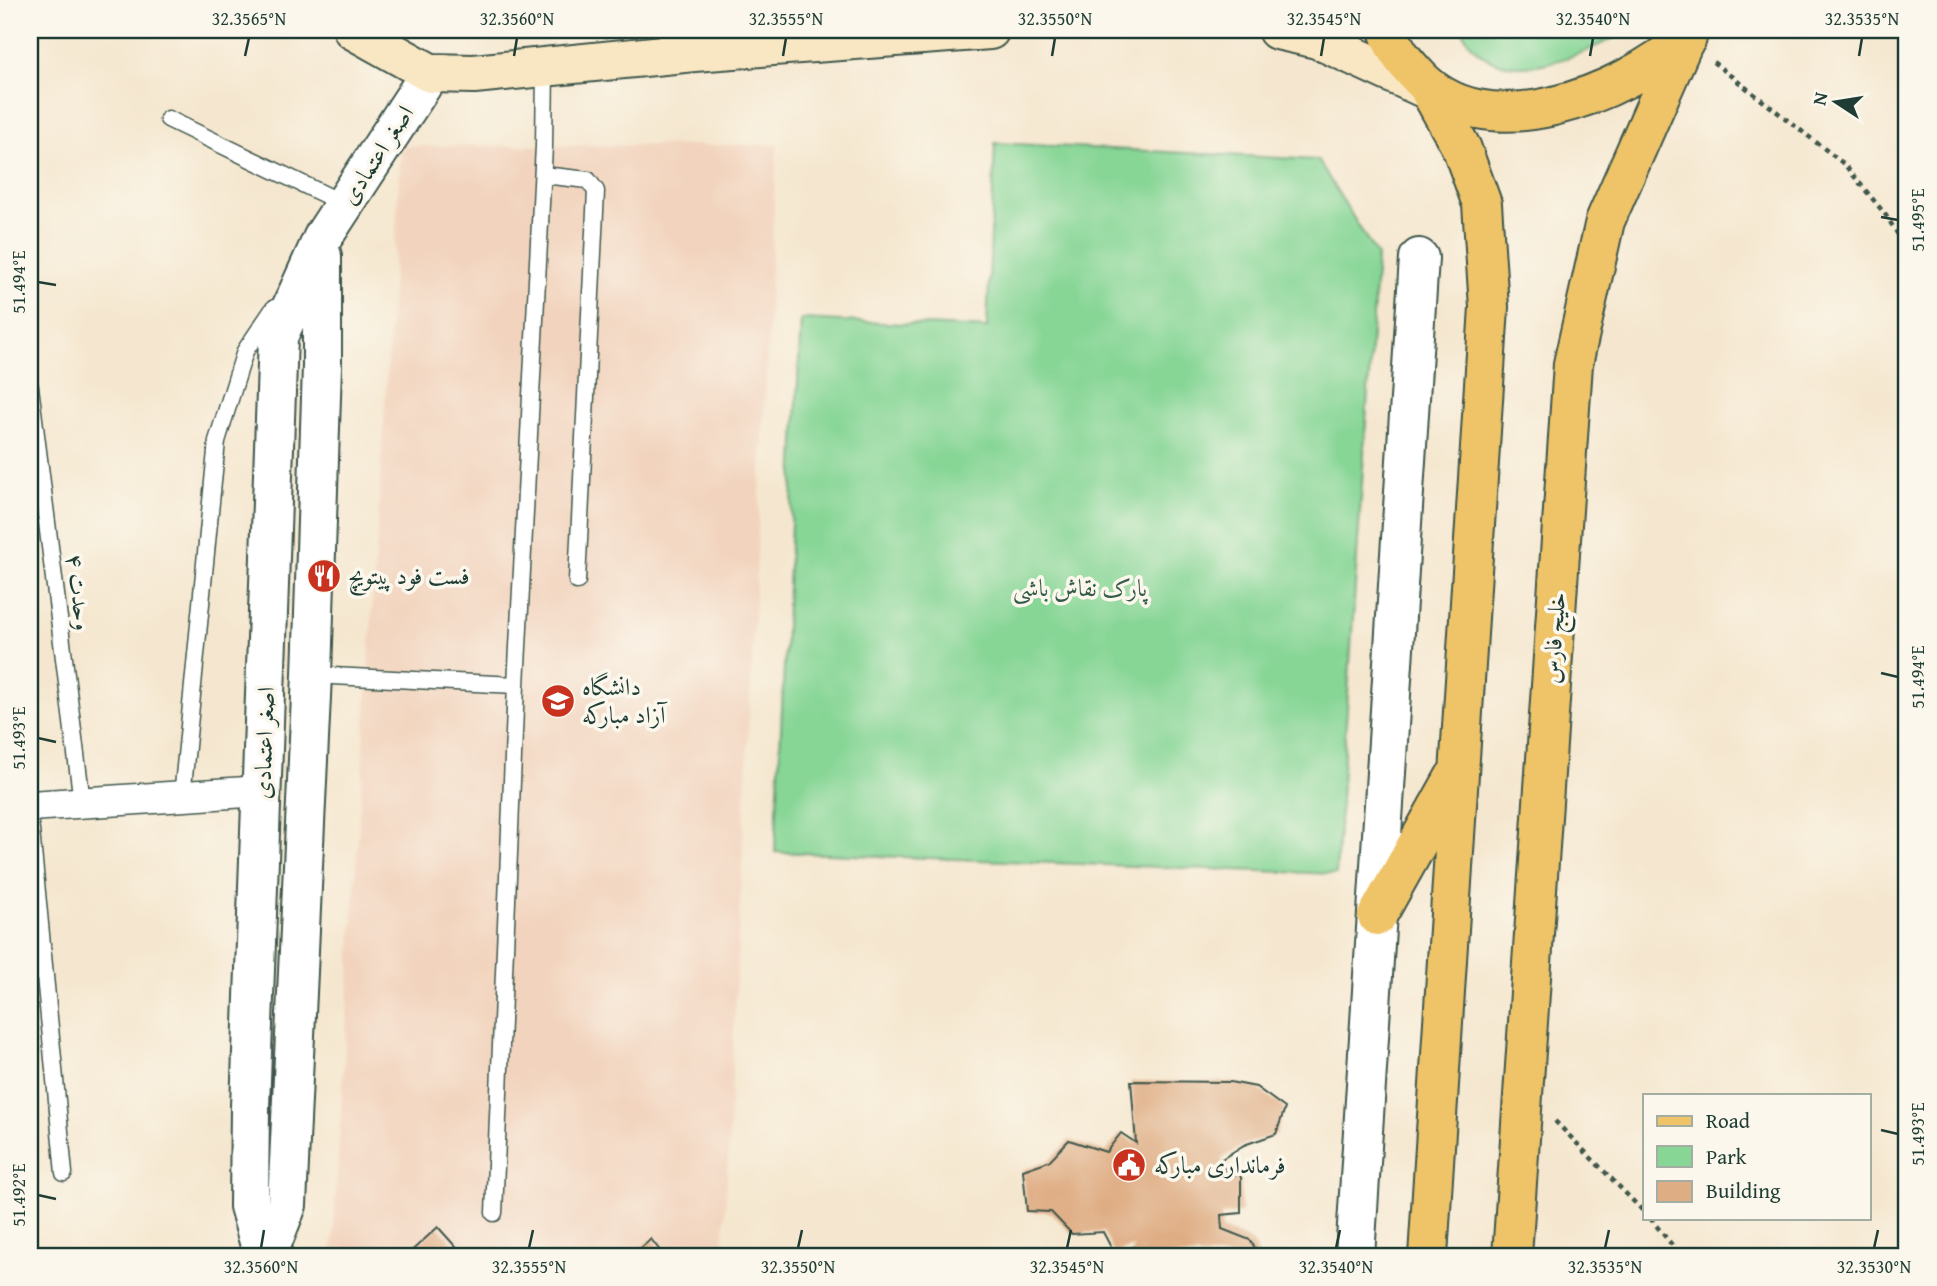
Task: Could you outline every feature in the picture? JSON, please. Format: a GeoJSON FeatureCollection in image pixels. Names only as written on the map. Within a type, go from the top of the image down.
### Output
{"type":"FeatureCollection","features":[{"type":"Feature","properties":{"kind":"main road"},"geometry":{"type":"LineString","coordinates":[[353,30],[430,73],[474,74],[990,30]]}},
{"type":"Feature","properties":{"kind":"main road"},"geometry":{"type":"LineString","coordinates":[[1277,30],[1317,39],[1430,91],[1485,111],[1553,108],[1622,82],[1689,35]]}},
{"type":"Feature","properties":{"kind":"main road"},"geometry":{"type":"LineString","coordinates":[[1388,30],[1394,50],[1430,91],[1462,149],[1482,204],[1489,307],[1428,1256]]}},
{"type":"Feature","properties":{"kind":"main road","name":"خلیج فارس"},"geometry":{"type":"LineString","coordinates":[[1512,1256],[1573,364],[1605,220],[1689,35]]}},
{"type":"Feature","properties":{"kind":"main road"},"geometry":{"type":"LineString","coordinates":[[1377,916],[1458,770]]}},
{"type":"Feature","properties":{"kind":"street","name":"اصغر اعتمادی"},"geometry":{"type":"LineString","coordinates":[[265,1256],[249,1206],[252,1050],[278,337],[323,237],[430,73]]}},
{"type":"Feature","properties":{"kind":"street","name":"اصغر اعتمادی"},"geometry":{"type":"LineString","coordinates":[[265,1256],[287,1205],[312,675],[323,366],[323,237]]}},
{"type":"Feature","properties":{"kind":"street"},"geometry":{"type":"LineString","coordinates":[[1355,1256],[1419,258]]}},
{"type":"Feature","properties":{"kind":"street"},"geometry":{"type":"LineString","coordinates":[[30,806],[262,791]]}},
{"type":"Feature","properties":{"kind":"street"},"geometry":{"type":"LineString","coordinates":[[252,1050],[294,1049]]}},
{"type":"Feature","properties":{"kind":"lane"},"geometry":{"type":"LineString","coordinates":[[494,1213],[516,685],[543,175],[545,67]]}},
{"type":"Feature","properties":{"kind":"lane"},"geometry":{"type":"LineString","coordinates":[[168,119],[346,205]]}},
{"type":"Feature","properties":{"kind":"lane"},"geometry":{"type":"LineString","coordinates":[[543,175],[588,180],[596,191],[577,580]]}},
{"type":"Feature","properties":{"kind":"lane"},"geometry":{"type":"LineString","coordinates":[[182,797],[217,441],[245,351],[323,237]]}},
{"type":"Feature","properties":{"kind":"lane","name":"وحدت ۴"},"geometry":{"type":"LineString","coordinates":[[30,387],[82,802]]}},
{"type":"Feature","properties":{"kind":"lane"},"geometry":{"type":"LineString","coordinates":[[312,675],[516,685]]}},
{"type":"Feature","properties":{"kind":"lane"},"geometry":{"type":"LineString","coordinates":[[30,820],[64,1173]]}},
{"type":"Feature","properties":{"kind":"path"},"geometry":{"type":"LineString","coordinates":[[1689,35],[1844,164],[1885,214],[1907,249]]}},
{"type":"Feature","properties":{"kind":"path"},"geometry":{"type":"LineString","coordinates":[[1522,1088],[1643,1211]]}},
{"type":"Feature","properties":{"kind":"path"},"geometry":{"type":"LineString","coordinates":[[1652,1220],[1681,1256]]}},
{"type":"Feature","properties":{"kind":"shaded area","name":"دانشگاه آزاد مبارکه"},"geometry":{"type":"Polygon","coordinates":[[[777,145],[723,1256],[332,1256],[401,146],[777,145]]]}},
{"type":"Feature","properties":{"kind":"green space"},"geometry":{"type":"Polygon","coordinates":[[[1462,30],[1628,30],[1563,59],[1516,66],[1495,61],[1476,50],[1462,30]]]}},
{"type":"Feature","properties":{"kind":"green space","name":"پارک نقاش باشی"},"geometry":{"type":"Polygon","coordinates":[[[995,143],[1318,160],[1377,256],[1336,874],[775,852],[801,319],[987,328],[995,143]]]}},
{"type":"Feature","properties":{"kind":"building","name":"فرمانداری مبارکه"},"geometry":{"type":"Polygon","coordinates":[[[1131,1081],[1230,1082],[1256,1087],[1285,1108],[1276,1134],[1244,1145],[1222,1159],[1225,1176],[1241,1175],[1241,1213],[1221,1215],[1222,1229],[1250,1240],[1260,1256],[1132,1256],[1133,1247],[1114,1253],[1103,1232],[1072,1234],[1051,1212],[1027,1211],[1023,1170],[1049,1161],[1069,1140],[1106,1152],[1121,1133],[1136,1143],[1131,1081]]]}},
{"type":"Feature","properties":{"kind":"building"},"geometry":{"type":"Polygon","coordinates":[[[438,1227],[464,1256],[406,1256],[438,1227]]]}},
{"type":"Feature","properties":{"kind":"building"},"geometry":{"type":"Polygon","coordinates":[[[651,1239],[664,1256],[632,1256],[651,1239]]]}},
{"type":"Feature","properties":{"kind":"place","name":"فست فود پیتویچ"},"geometry":{"type":"Point","coordinates":[324,576]}},
{"type":"Feature","properties":{"kind":"place","name":"دانشگاه آزاد مبارکه"},"geometry":{"type":"Point","coordinates":[558,701]}},
{"type":"Feature","properties":{"kind":"place","name":"فرمانداری مبارکه"},"geometry":{"type":"Point","coordinates":[1129,1165]}}]}
